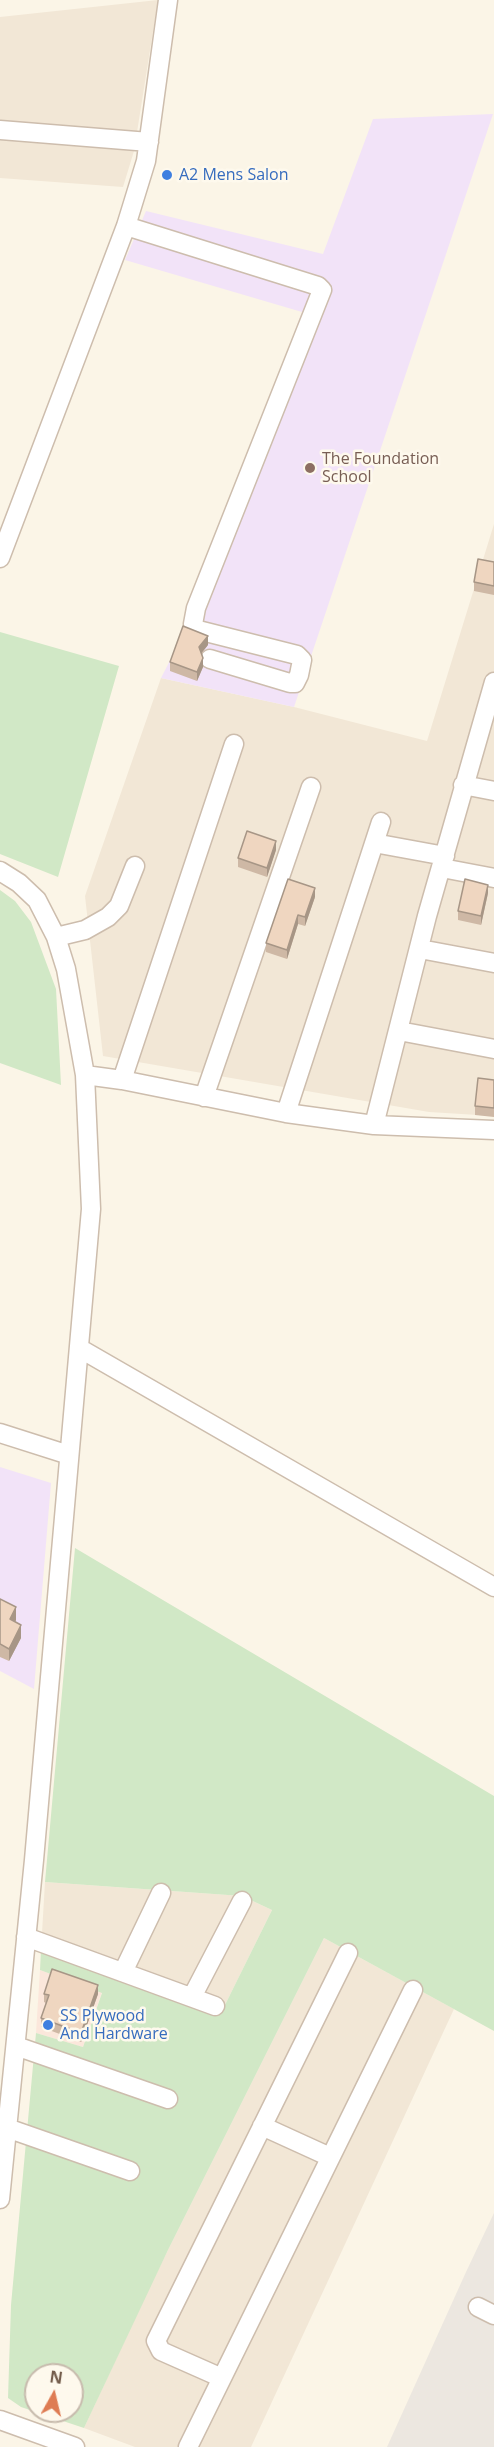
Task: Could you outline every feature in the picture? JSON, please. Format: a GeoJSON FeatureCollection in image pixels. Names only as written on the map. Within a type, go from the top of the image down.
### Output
{"type":"FeatureCollection","features":[{"type":"Feature","properties":{"kind":"street"},"geometry":{"type":"LineString","coordinates":[[0,558],[126,226],[146,161],[168,0]]}},
{"type":"Feature","properties":{"kind":"street"},"geometry":{"type":"LineString","coordinates":[[0,129],[148,142]]}},
{"type":"Feature","properties":{"kind":"street"},"geometry":{"type":"LineString","coordinates":[[126,226],[318,286],[322,290],[196,608],[193,624],[198,630],[297,655],[302,660],[298,675],[295,683],[290,683],[210,659]]}},
{"type":"Feature","properties":{"kind":"street"},"geometry":{"type":"LineString","coordinates":[[374,1125],[463,785],[489,709],[494,682]]}},
{"type":"Feature","properties":{"kind":"street"},"geometry":{"type":"LineString","coordinates":[[122,1080],[234,744]]}},
{"type":"Feature","properties":{"kind":"street"},"geometry":{"type":"LineString","coordinates":[[463,785],[494,791]]}},
{"type":"Feature","properties":{"kind":"street"},"geometry":{"type":"LineString","coordinates":[[204,1097],[311,787]]}},
{"type":"Feature","properties":{"kind":"street"},"geometry":{"type":"LineString","coordinates":[[286,1113],[381,822]]}},
{"type":"Feature","properties":{"kind":"street"},"geometry":{"type":"LineString","coordinates":[[375,843],[494,878]]}},
{"type":"Feature","properties":{"kind":"street"},"geometry":{"type":"LineString","coordinates":[[56,937],[85,930],[108,917],[119,906],[135,866]]}},
{"type":"Feature","properties":{"kind":"street"},"geometry":{"type":"LineString","coordinates":[[0,871],[19,883],[37,900],[56,937],[66,969],[85,1075],[91,1209],[16,2046],[0,2199]]}},
{"type":"Feature","properties":{"kind":"street"},"geometry":{"type":"LineString","coordinates":[[420,949],[494,963]]}},
{"type":"Feature","properties":{"kind":"street"},"geometry":{"type":"LineString","coordinates":[[399,1031],[494,1049]]}},
{"type":"Feature","properties":{"kind":"street"},"geometry":{"type":"LineString","coordinates":[[85,1075],[122,1080],[286,1113],[374,1125],[494,1130]]}},
{"type":"Feature","properties":{"kind":"street"},"geometry":{"type":"LineString","coordinates":[[79,1348],[494,1587]]}},
{"type":"Feature","properties":{"kind":"street"},"geometry":{"type":"LineString","coordinates":[[0,1433],[69,1455]]}},
{"type":"Feature","properties":{"kind":"street"},"geometry":{"type":"LineString","coordinates":[[123,1972],[161,1893]]}},
{"type":"Feature","properties":{"kind":"street"},"geometry":{"type":"LineString","coordinates":[[192,1997],[242,1901]]}},
{"type":"Feature","properties":{"kind":"street"},"geometry":{"type":"LineString","coordinates":[[26,1937],[215,2006]]}},
{"type":"Feature","properties":{"kind":"street"},"geometry":{"type":"LineString","coordinates":[[222,2378],[161,2351],[156,2341],[348,1953]]}},
{"type":"Feature","properties":{"kind":"street"},"geometry":{"type":"LineString","coordinates":[[188,2447],[413,1990]]}},
{"type":"Feature","properties":{"kind":"street"},"geometry":{"type":"LineString","coordinates":[[16,2046],[168,2099]]}},
{"type":"Feature","properties":{"kind":"street"},"geometry":{"type":"LineString","coordinates":[[262,2126],[330,2157]]}},
{"type":"Feature","properties":{"kind":"street"},"geometry":{"type":"LineString","coordinates":[[7,2128],[130,2171]]}},
{"type":"Feature","properties":{"kind":"street"},"geometry":{"type":"LineString","coordinates":[[0,2420],[75,2447]]}},
{"type":"Feature","properties":{"kind":"shaded area"},"geometry":{"type":"Polygon","coordinates":[[[158,0],[134,151],[123,187],[0,178],[0,17],[158,0]]]}},
{"type":"Feature","properties":{"kind":"shaded area","name":"The Foundation School"},"geometry":{"type":"Polygon","coordinates":[[[493,114],[294,707],[161,678],[183,635],[302,312],[125,260],[146,211],[323,254],[373,119],[493,114]]]}},
{"type":"Feature","properties":{"kind":"shaded area"},"geometry":{"type":"Polygon","coordinates":[[[494,524],[494,1116],[429,1112],[103,1056],[85,896],[161,678],[294,707],[427,741],[494,524]]]}},
{"type":"Feature","properties":{"kind":"shaded area"},"geometry":{"type":"Polygon","coordinates":[[[0,1467],[51,1483],[34,1689],[0,1671],[0,1467]]]}},
{"type":"Feature","properties":{"kind":"shaded area"},"geometry":{"type":"Polygon","coordinates":[[[45,1882],[242,1896],[272,1910],[220,2015],[41,1950],[45,1882]]]}},
{"type":"Feature","properties":{"kind":"shaded area"},"geometry":{"type":"Polygon","coordinates":[[[324,1938],[454,2009],[251,2447],[135,2447],[84,2428],[150,2286],[324,1938]]]}},
{"type":"Feature","properties":{"kind":"shaded area"},"geometry":{"type":"Polygon","coordinates":[[[40,1970],[102,1992],[83,2047],[36,2033],[40,1970]]]}},
{"type":"Feature","properties":{"kind":"shaded area"},"geometry":{"type":"Polygon","coordinates":[[[494,2213],[494,2447],[387,2447],[466,2272],[494,2213]]]}},
{"type":"Feature","properties":{"kind":"green space"},"geometry":{"type":"Polygon","coordinates":[[[0,632],[119,666],[58,877],[0,854],[0,632]]]}},
{"type":"Feature","properties":{"kind":"green space"},"geometry":{"type":"Polygon","coordinates":[[[0,890],[15,901],[31,922],[56,989],[61,1085],[0,1063],[0,890]]]}},
{"type":"Feature","properties":{"kind":"green space"},"geometry":{"type":"Polygon","coordinates":[[[75,1548],[494,1796],[494,2031],[324,1938],[168,2250],[84,2428],[69,2423],[84,2423],[84,2363],[24,2363],[24,2408],[21,2407],[8,2398],[11,2305],[36,2033],[83,2047],[102,1993],[40,1970],[41,1950],[220,2015],[272,1910],[242,1896],[45,1882],[75,1548]]]}},
{"type":"Feature","properties":{"kind":"building"},"geometry":{"type":"Polygon","coordinates":[[[478,559],[494,562],[494,586],[474,582],[478,559]]]}},
{"type":"Feature","properties":{"kind":"building"},"geometry":{"type":"Polygon","coordinates":[[[183,626],[208,636],[199,647],[203,658],[197,672],[170,662],[183,626]]]}},
{"type":"Feature","properties":{"kind":"building"},"geometry":{"type":"Polygon","coordinates":[[[247,831],[276,841],[267,868],[238,858],[247,831]]]}},
{"type":"Feature","properties":{"kind":"building"},"geometry":{"type":"Polygon","coordinates":[[[288,879],[315,888],[305,917],[298,915],[287,950],[266,943],[288,879]]]}},
{"type":"Feature","properties":{"kind":"building"},"geometry":{"type":"Polygon","coordinates":[[[465,879],[488,885],[481,916],[458,911],[465,879]]]}},
{"type":"Feature","properties":{"kind":"building"},"geometry":{"type":"Polygon","coordinates":[[[478,1078],[494,1080],[494,1108],[475,1106],[478,1078]]]}},
{"type":"Feature","properties":{"kind":"building"},"geometry":{"type":"Polygon","coordinates":[[[0,1599],[16,1607],[10,1619],[21,1625],[9,1649],[0,1644],[0,1599]]]}},
{"type":"Feature","properties":{"kind":"building"},"geometry":{"type":"Polygon","coordinates":[[[52,1969],[98,1985],[81,2033],[41,2018],[49,1995],[44,1994],[52,1969]]]}},
{"type":"Feature","properties":{"kind":"place","name":"A2 Mens Salon"},"geometry":{"type":"Point","coordinates":[167,175]}},
{"type":"Feature","properties":{"kind":"place","name":"The Foundation School"},"geometry":{"type":"Point","coordinates":[310,468]}},
{"type":"Feature","properties":{"kind":"place","name":"SS Plywood And Hardware"},"geometry":{"type":"Point","coordinates":[48,2025]}}]}
